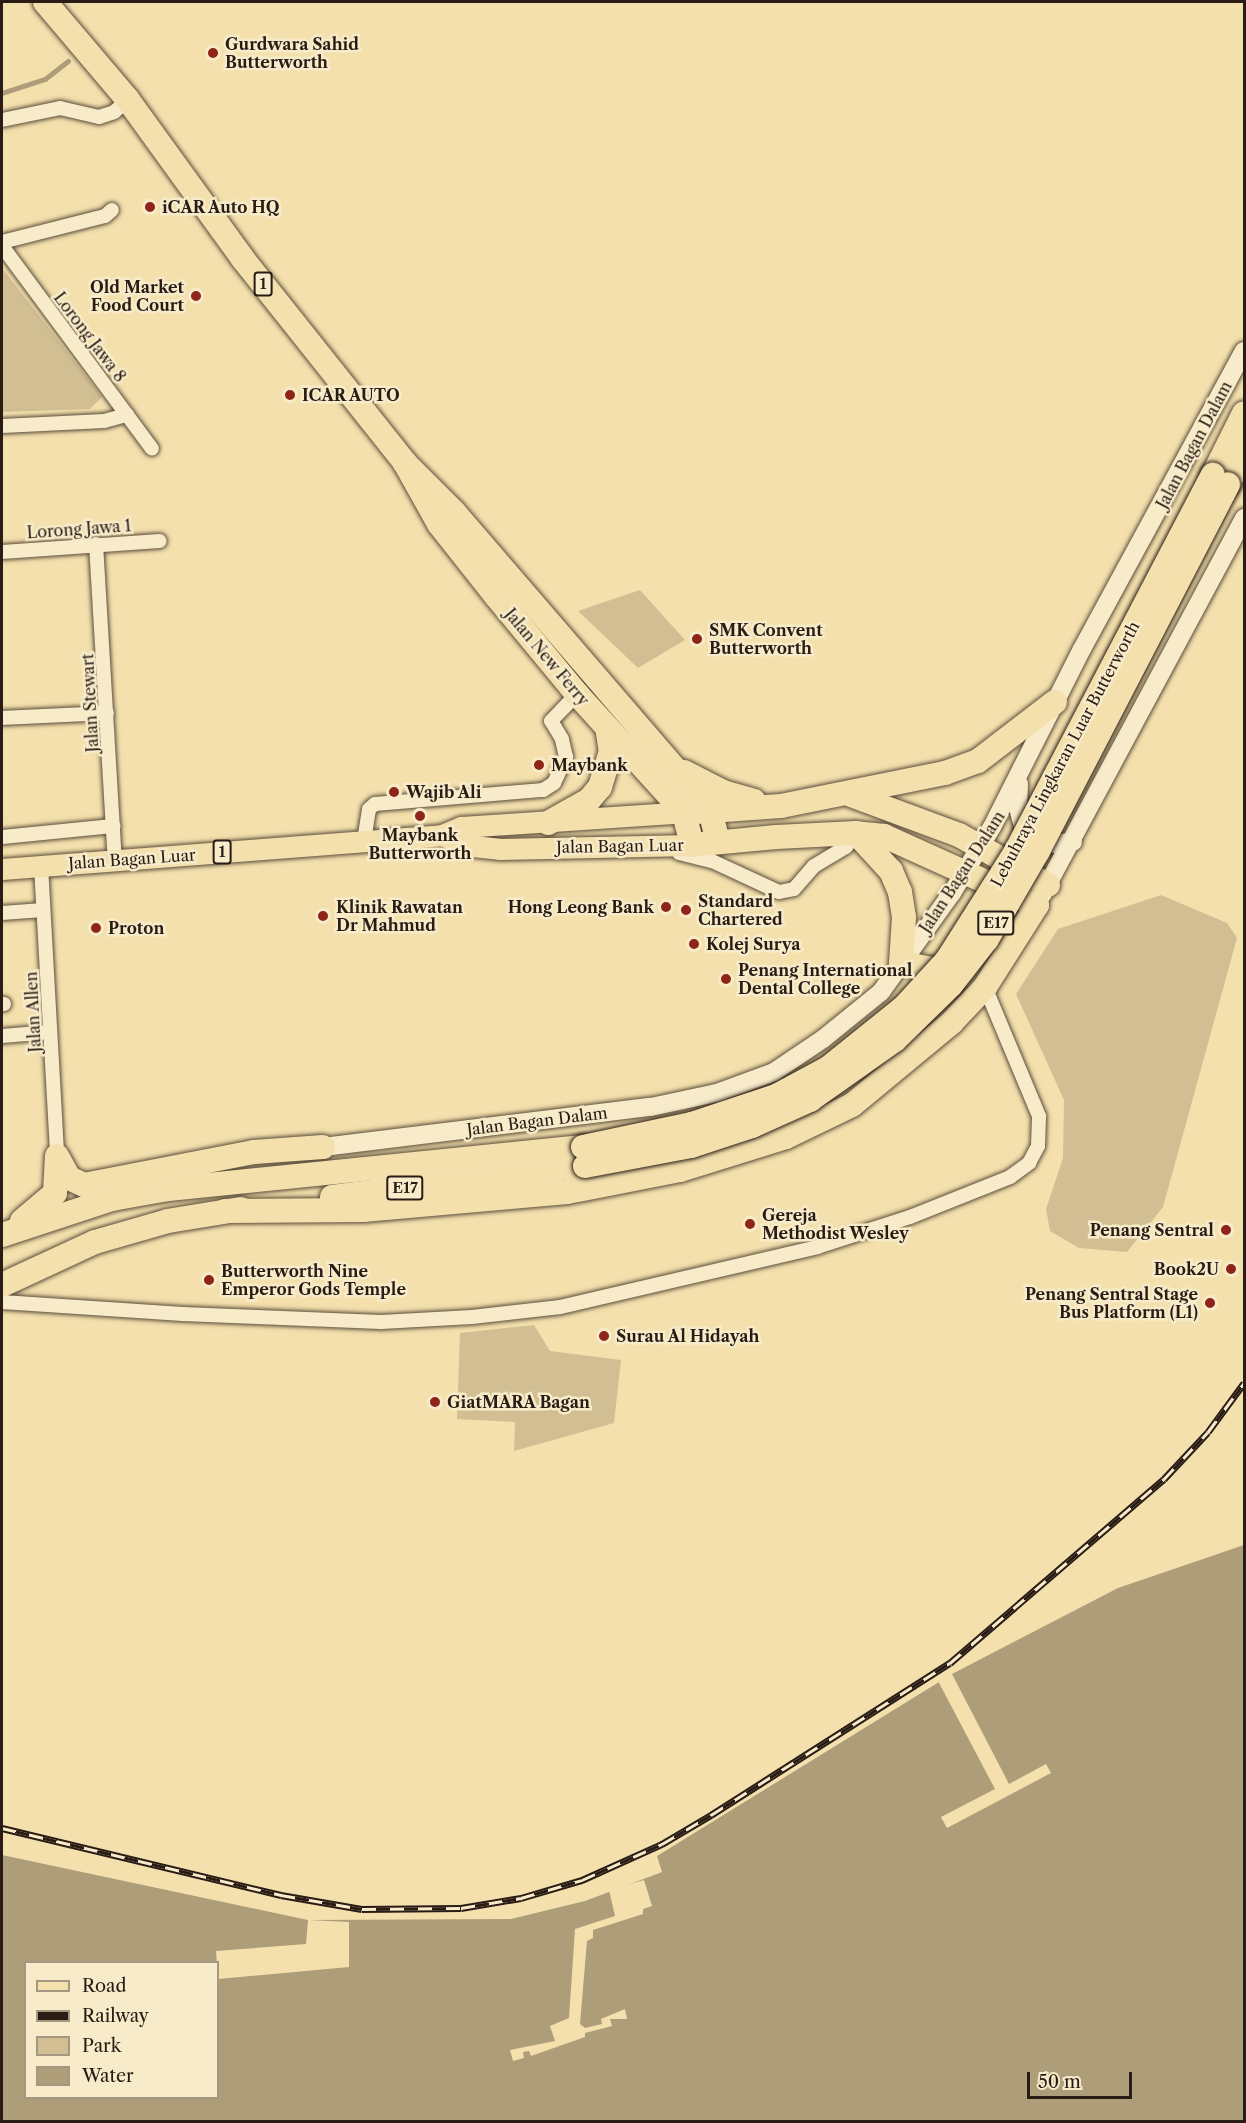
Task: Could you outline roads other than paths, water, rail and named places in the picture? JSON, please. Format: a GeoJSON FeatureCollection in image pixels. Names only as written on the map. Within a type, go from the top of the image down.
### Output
{"type":"FeatureCollection","features":[{"type":"Feature","properties":{"kind":"highway","name":"Jalan New Ferry"},"geometry":{"type":"LineString","coordinates":[[45,2],[128,100]]}},
{"type":"Feature","properties":{"kind":"highway","name":"Jalan New Ferry"},"geometry":{"type":"LineString","coordinates":[[64,2],[128,100],[243,259],[405,462],[454,512],[710,810],[717,842]]}},
{"type":"Feature","properties":{"kind":"highway","name":"Lebuhraya Lingkaran Luar Butterworth"},"geometry":{"type":"LineString","coordinates":[[2,1285],[95,1242],[168,1221],[584,1156],[776,1096],[828,1068],[911,1000],[947,960],[1015,853],[1220,480],[1245,413]]}},
{"type":"Feature","properties":{"kind":"highway","name":"Lebuhraya Lingkaran Luar Butterworth"},"geometry":{"type":"LineString","coordinates":[[1220,480],[1245,452]]}},
{"type":"Feature","properties":{"kind":"highway","name":"Jalan New Ferry"},"geometry":{"type":"LineString","coordinates":[[405,462],[439,524],[576,694],[684,812],[692,845]]}},
{"type":"Feature","properties":{"kind":"highway"},"geometry":{"type":"LineString","coordinates":[[710,810],[781,806],[851,795],[978,761],[1055,702]]}},
{"type":"Feature","properties":{"kind":"highway"},"geometry":{"type":"LineString","coordinates":[[548,823],[589,800],[600,788],[611,752],[607,728]]}},
{"type":"Feature","properties":{"kind":"highway"},"geometry":{"type":"LineString","coordinates":[[665,759],[694,780],[723,792],[781,806]]}},
{"type":"Feature","properties":{"kind":"highway"},"geometry":{"type":"LineString","coordinates":[[851,795],[959,835],[981,847],[1042,895]]}},
{"type":"Feature","properties":{"kind":"highway","name":"1"},"geometry":{"type":"LineString","coordinates":[[684,812],[710,810]]}},
{"type":"Feature","properties":{"kind":"highway"},"geometry":{"type":"LineString","coordinates":[[717,842],[856,833],[899,842],[965,872],[1042,895]]}},
{"type":"Feature","properties":{"kind":"highway"},"geometry":{"type":"LineString","coordinates":[[856,833],[891,871],[900,892],[904,917],[901,963],[936,970],[948,979],[956,990],[957,1006],[951,1023]]}},
{"type":"Feature","properties":{"kind":"highway","name":"1"},"geometry":{"type":"LineString","coordinates":[[692,845],[717,842]]}},
{"type":"Feature","properties":{"kind":"highway"},"geometry":{"type":"LineString","coordinates":[[225,1211],[363,1210],[567,1192],[680,1170],[786,1137],[852,1104],[951,1023],[985,987],[1042,895]]}},
{"type":"Feature","properties":{"kind":"highway"},"geometry":{"type":"LineString","coordinates":[[57,1156],[69,1178],[84,1185],[254,1152],[323,1147]]}},
{"type":"Feature","properties":{"kind":"highway"},"geometry":{"type":"LineString","coordinates":[[112,1199],[186,1176],[323,1147]]}},
{"type":"Feature","properties":{"kind":"highway"},"geometry":{"type":"LineString","coordinates":[[2,1235],[51,1200],[57,1186],[57,1156]]}},
{"type":"Feature","properties":{"kind":"highway","name":"Lebuhraya Lingkaran Luar Butterworth"},"geometry":{"type":"LineString","coordinates":[[2,1235],[112,1199],[241,1180],[584,1156]]}},
{"type":"Feature","properties":{"kind":"main road","name":"Jalan Bagan Luar"},"geometry":{"type":"LineString","coordinates":[[2,870],[442,835],[461,827],[548,823],[684,812]]}},
{"type":"Feature","properties":{"kind":"main road","name":"Jalan Bagan Luar"},"geometry":{"type":"LineString","coordinates":[[442,835],[463,845],[499,849],[692,845]]}},
{"type":"Feature","properties":{"kind":"street"},"geometry":{"type":"LineString","coordinates":[[2,120],[60,108],[99,117],[114,112],[128,100]]}},
{"type":"Feature","properties":{"kind":"street"},"geometry":{"type":"LineString","coordinates":[[2,244],[105,216],[112,210]]}},
{"type":"Feature","properties":{"kind":"street","name":"Lorong Jawa 8"},"geometry":{"type":"LineString","coordinates":[[2,244],[152,449]]}},
{"type":"Feature","properties":{"kind":"street","name":"Jalan Bagan Dalam"},"geometry":{"type":"LineString","coordinates":[[323,1147],[651,1107],[717,1094],[774,1072],[823,1039],[882,992],[981,847],[1019,779],[1055,702],[1245,351]]}},
{"type":"Feature","properties":{"kind":"street"},"geometry":{"type":"LineString","coordinates":[[2,426],[104,421],[127,415]]}},
{"type":"Feature","properties":{"kind":"street"},"geometry":{"type":"LineString","coordinates":[[1042,895],[1073,842],[1245,518]]}},
{"type":"Feature","properties":{"kind":"street","name":"Lorong Jawa 1"},"geometry":{"type":"LineString","coordinates":[[2,552],[160,541]]}},
{"type":"Feature","properties":{"kind":"street","name":"Jalan Stewart"},"geometry":{"type":"LineString","coordinates":[[96,544],[115,861]]}},
{"type":"Feature","properties":{"kind":"street"},"geometry":{"type":"LineString","coordinates":[[364,841],[369,809],[375,804],[543,790],[554,783],[566,758],[562,739],[551,721],[576,694]]}},
{"type":"Feature","properties":{"kind":"street"},"geometry":{"type":"LineString","coordinates":[[2,718],[107,713]]}},
{"type":"Feature","properties":{"kind":"street"},"geometry":{"type":"LineString","coordinates":[[1019,779],[1018,808],[1026,835],[1035,842],[1049,844],[1073,842]]}},
{"type":"Feature","properties":{"kind":"street"},"geometry":{"type":"LineString","coordinates":[[2,837],[113,826]]}},
{"type":"Feature","properties":{"kind":"street"},"geometry":{"type":"LineString","coordinates":[[650,845],[712,861],[779,892],[794,889],[814,866],[846,847],[856,833]]}},
{"type":"Feature","properties":{"kind":"street","name":"Jalan Allen"},"geometry":{"type":"LineString","coordinates":[[40,866],[57,1156]]}},
{"type":"Feature","properties":{"kind":"street"},"geometry":{"type":"LineString","coordinates":[[2,913],[43,910]]}},
{"type":"Feature","properties":{"kind":"street"},"geometry":{"type":"LineString","coordinates":[[2,1302],[381,1322],[472,1317],[560,1307],[659,1286],[758,1263],[879,1227],[1010,1177],[1023,1170],[1035,1153],[1040,1130],[1035,1101],[985,987]]}},
{"type":"Feature","properties":{"kind":"street"},"geometry":{"type":"LineString","coordinates":[[2,1036],[50,1032]]}},
{"type":"Feature","properties":{"kind":"water"},"geometry":{"type":"Polygon","coordinates":[[[1244,1545],[1244,2121],[2,2122],[2,1855],[308,1920],[511,1919],[585,1901],[662,1872],[657,1856],[952,1674],[1118,1588],[1244,1545]]]}},
{"type":"Feature","properties":{"kind":"waterway"},"geometry":{"type":"LineString","coordinates":[[2,93],[45,79],[68,61]]}},
{"type":"Feature","properties":{"kind":"railway"},"geometry":{"type":"LineString","coordinates":[[2,1828],[281,1895],[362,1909],[461,1908],[521,1898],[582,1880],[662,1844],[950,1663],[1164,1479],[1208,1432],[1244,1383]]}},
{"type":"Feature","properties":{"kind":"place","name":"Gurdwara Sahid Butterworth"},"geometry":{"type":"Point","coordinates":[213,53]}},
{"type":"Feature","properties":{"kind":"place","name":"iCAR Auto HQ"},"geometry":{"type":"Point","coordinates":[150,207]}},
{"type":"Feature","properties":{"kind":"place","name":"Old Market Food Court"},"geometry":{"type":"Point","coordinates":[196,296]}},
{"type":"Feature","properties":{"kind":"place","name":"ICAR AUTO"},"geometry":{"type":"Point","coordinates":[290,395]}},
{"type":"Feature","properties":{"kind":"place","name":"SMK Convent Butterworth"},"geometry":{"type":"Point","coordinates":[697,639]}},
{"type":"Feature","properties":{"kind":"place","name":"Maybank"},"geometry":{"type":"Point","coordinates":[539,765]}},
{"type":"Feature","properties":{"kind":"place","name":"Wajib Ali"},"geometry":{"type":"Point","coordinates":[394,792]}},
{"type":"Feature","properties":{"kind":"place","name":"Maybank Butterworth"},"geometry":{"type":"Point","coordinates":[420,816]}},
{"type":"Feature","properties":{"kind":"place","name":"Hong Leong Bank"},"geometry":{"type":"Point","coordinates":[666,907]}},
{"type":"Feature","properties":{"kind":"place","name":"Standard Chartered"},"geometry":{"type":"Point","coordinates":[686,910]}},
{"type":"Feature","properties":{"kind":"place","name":"Klinik Rawatan Dr Mahmud"},"geometry":{"type":"Point","coordinates":[323,916]}},
{"type":"Feature","properties":{"kind":"place","name":"Proton"},"geometry":{"type":"Point","coordinates":[96,928]}},
{"type":"Feature","properties":{"kind":"place","name":"Kolej Surya"},"geometry":{"type":"Point","coordinates":[694,944]}},
{"type":"Feature","properties":{"kind":"place","name":"Penang International Dental College"},"geometry":{"type":"Point","coordinates":[726,979]}},
{"type":"Feature","properties":{"kind":"place","name":"Gereja Methodist Wesley"},"geometry":{"type":"Point","coordinates":[750,1224]}},
{"type":"Feature","properties":{"kind":"place","name":"Penang Sentral"},"geometry":{"type":"Point","coordinates":[1226,1230]}},
{"type":"Feature","properties":{"kind":"place","name":"Book2U"},"geometry":{"type":"Point","coordinates":[1231,1269]}},
{"type":"Feature","properties":{"kind":"place","name":"Butterworth Nine Emperor Gods Temple"},"geometry":{"type":"Point","coordinates":[209,1280]}},
{"type":"Feature","properties":{"kind":"place","name":"Penang Sentral Stage Bus Platform (L1)"},"geometry":{"type":"Point","coordinates":[1210,1303]}},
{"type":"Feature","properties":{"kind":"place","name":"Surau Al Hidayah"},"geometry":{"type":"Point","coordinates":[604,1336]}},
{"type":"Feature","properties":{"kind":"place","name":"GiatMARA Bagan"},"geometry":{"type":"Point","coordinates":[435,1402]}}]}
